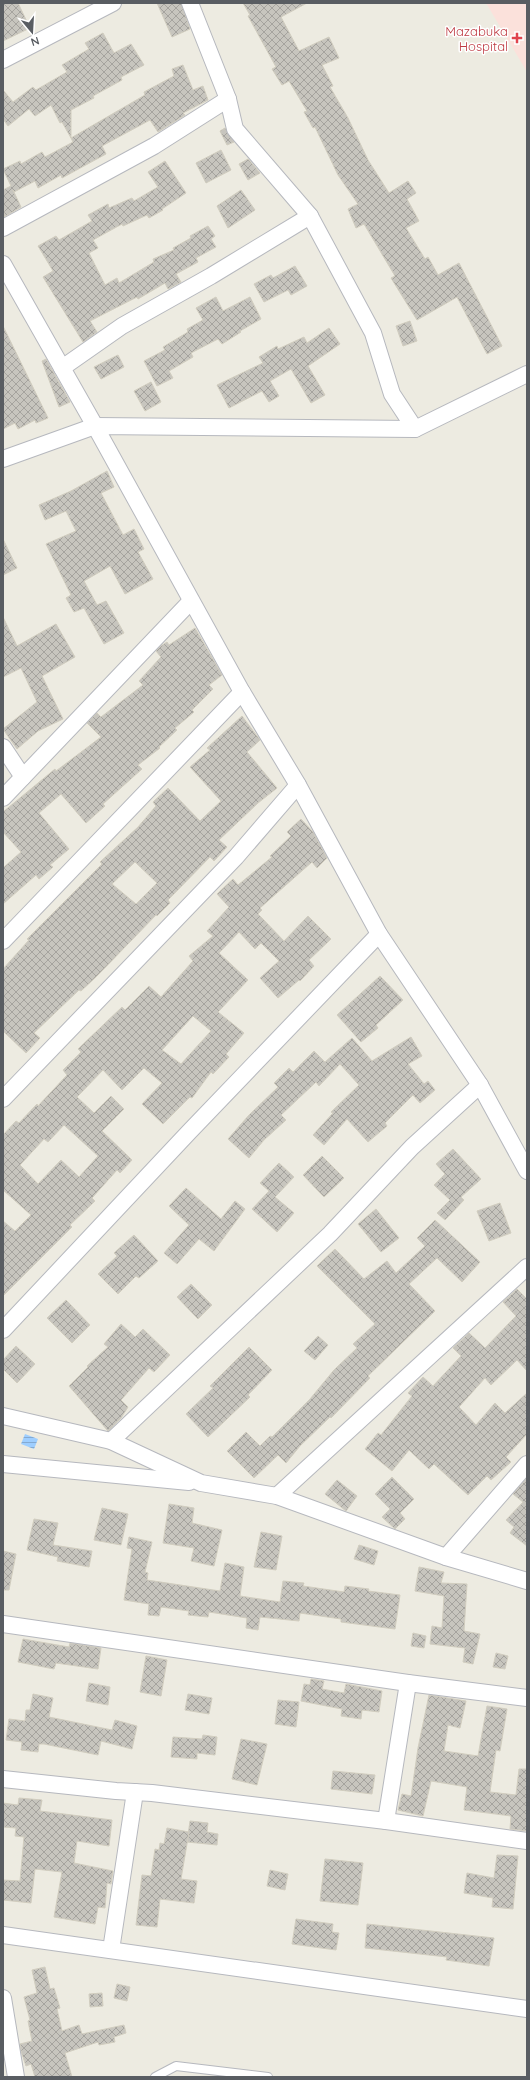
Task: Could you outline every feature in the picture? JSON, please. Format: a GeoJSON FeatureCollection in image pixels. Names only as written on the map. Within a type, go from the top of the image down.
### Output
{"type":"FeatureCollection","features":[{"type":"Feature","properties":{"kind":"street"},"geometry":{"type":"LineString","coordinates":[[3,60],[113,3]]}},
{"type":"Feature","properties":{"kind":"street"},"geometry":{"type":"LineString","coordinates":[[190,3],[228,99],[235,129],[310,216],[373,333],[392,394],[415,429]]}},
{"type":"Feature","properties":{"kind":"street"},"geometry":{"type":"LineString","coordinates":[[3,228],[154,146],[228,99]]}},
{"type":"Feature","properties":{"kind":"street"},"geometry":{"type":"LineString","coordinates":[[62,368],[122,326],[211,276],[310,216]]}},
{"type":"Feature","properties":{"kind":"street"},"geometry":{"type":"LineString","coordinates":[[3,264],[95,426],[242,692],[298,784],[379,934],[480,1085],[527,1171]]}},
{"type":"Feature","properties":{"kind":"street"},"geometry":{"type":"LineString","coordinates":[[3,460],[95,426],[415,429],[527,374]]}},
{"type":"Feature","properties":{"kind":"street"},"geometry":{"type":"LineString","coordinates":[[3,798],[191,601]]}},
{"type":"Feature","properties":{"kind":"street"},"geometry":{"type":"LineString","coordinates":[[3,941],[242,692]]}},
{"type":"Feature","properties":{"kind":"street"},"geometry":{"type":"LineString","coordinates":[[3,747],[23,777]]}},
{"type":"Feature","properties":{"kind":"street"},"geometry":{"type":"LineString","coordinates":[[3,1099],[30,1069],[141,957],[236,857],[298,784]]}},
{"type":"Feature","properties":{"kind":"street"},"geometry":{"type":"LineString","coordinates":[[3,1330],[189,1132],[379,934]]}},
{"type":"Feature","properties":{"kind":"street"},"geometry":{"type":"LineString","coordinates":[[111,1442],[330,1234],[412,1147],[480,1085]]}},
{"type":"Feature","properties":{"kind":"street"},"geometry":{"type":"LineString","coordinates":[[277,1496],[527,1267]]}},
{"type":"Feature","properties":{"kind":"street"},"geometry":{"type":"LineString","coordinates":[[3,1416],[111,1442],[201,1483]]}},
{"type":"Feature","properties":{"kind":"street"},"geometry":{"type":"LineString","coordinates":[[3,1464],[201,1483],[277,1496],[446,1557],[527,1581]]}},
{"type":"Feature","properties":{"kind":"street"},"geometry":{"type":"LineString","coordinates":[[446,1557],[527,1464]]}},
{"type":"Feature","properties":{"kind":"street"},"geometry":{"type":"LineString","coordinates":[[3,1624],[527,1698]]}},
{"type":"Feature","properties":{"kind":"street"},"geometry":{"type":"LineString","coordinates":[[386,1821],[408,1682]]}},
{"type":"Feature","properties":{"kind":"street"},"geometry":{"type":"LineString","coordinates":[[3,1779],[152,1793],[386,1821],[527,1842]]}},
{"type":"Feature","properties":{"kind":"street"},"geometry":{"type":"LineString","coordinates":[[111,1950],[135,1792]]}},
{"type":"Feature","properties":{"kind":"street"},"geometry":{"type":"LineString","coordinates":[[3,1935],[527,2009]]}},
{"type":"Feature","properties":{"kind":"street"},"geometry":{"type":"LineString","coordinates":[[3,1998],[16,2077]]}},
{"type":"Feature","properties":{"kind":"lane"},"geometry":{"type":"LineString","coordinates":[[155,2077],[176,2066],[268,2077]]}},
{"type":"Feature","properties":{"kind":"shaded area","name":"Mazabuka Hospital"},"geometry":{"type":"Polygon","coordinates":[[[486,3],[527,3],[527,72],[486,3]]]}},
{"type":"Feature","properties":{"kind":"water"},"geometry":{"type":"Polygon","coordinates":[[[25,1434],[38,1439],[34,1449],[21,1444],[25,1434]]]}},
{"type":"Feature","properties":{"kind":"building"},"geometry":{"type":"Polygon","coordinates":[[[3,3],[18,3],[30,28],[3,41],[3,3]]]}},
{"type":"Feature","properties":{"kind":"building"},"geometry":{"type":"Polygon","coordinates":[[[157,3],[181,3],[190,29],[172,37],[157,3]]]}},
{"type":"Feature","properties":{"kind":"building"},"geometry":{"type":"Polygon","coordinates":[[[243,3],[307,3],[281,17],[299,51],[329,37],[339,58],[322,65],[333,86],[330,87],[348,118],[368,160],[389,193],[408,181],[416,193],[407,199],[419,221],[406,228],[425,259],[428,257],[438,275],[459,263],[502,346],[487,354],[457,297],[417,320],[391,278],[395,276],[364,224],[356,228],[348,209],[358,204],[338,175],[315,127],[313,128],[304,112],[307,111],[289,81],[282,85],[272,69],[276,67],[248,16],[250,15],[243,3]]]}},
{"type":"Feature","properties":{"kind":"building"},"geometry":{"type":"Polygon","coordinates":[[[103,33],[114,53],[131,44],[144,65],[121,77],[122,80],[93,96],[94,98],[71,110],[71,138],[62,122],[60,123],[51,105],[35,116],[29,109],[8,126],[3,119],[3,90],[13,102],[33,87],[36,90],[67,72],[62,65],[89,49],[85,43],[103,33]]]}},
{"type":"Feature","properties":{"kind":"building"},"geometry":{"type":"Polygon","coordinates":[[[183,65],[193,90],[203,86],[208,100],[183,113],[185,115],[158,132],[150,120],[102,146],[106,154],[62,178],[61,175],[38,188],[35,181],[14,192],[13,190],[21,207],[4,217],[3,190],[11,186],[3,169],[20,161],[21,164],[42,152],[45,157],[73,142],[71,138],[145,95],[144,92],[174,76],[172,69],[183,65]]]}},
{"type":"Feature","properties":{"kind":"building"},"geometry":{"type":"Polygon","coordinates":[[[225,128],[234,142],[227,145],[220,131],[225,128]]]}},
{"type":"Feature","properties":{"kind":"building"},"geometry":{"type":"Polygon","coordinates":[[[221,150],[231,170],[206,183],[196,163],[221,150]]]}},
{"type":"Feature","properties":{"kind":"building"},"geometry":{"type":"Polygon","coordinates":[[[248,159],[260,173],[248,180],[239,164],[248,159]]]}},
{"type":"Feature","properties":{"kind":"building"},"geometry":{"type":"Polygon","coordinates":[[[165,161],[186,193],[162,209],[163,210],[149,218],[147,215],[123,226],[122,224],[93,240],[98,248],[89,253],[105,285],[117,278],[119,283],[154,262],[153,259],[174,250],[173,248],[191,238],[190,236],[208,226],[215,236],[211,239],[216,247],[196,258],[198,262],[176,274],[181,282],[168,289],[165,283],[138,299],[137,297],[90,321],[97,332],[83,342],[43,277],[53,271],[38,246],[56,236],[59,240],[92,221],[88,215],[108,204],[109,208],[132,198],[134,201],[158,187],[148,172],[165,161]]]}},
{"type":"Feature","properties":{"kind":"building"},"geometry":{"type":"Polygon","coordinates":[[[241,190],[255,210],[228,228],[217,206],[241,190]]]}},
{"type":"Feature","properties":{"kind":"building"},"geometry":{"type":"Polygon","coordinates":[[[295,266],[307,286],[291,295],[288,290],[264,302],[254,284],[271,275],[273,278],[295,266]]]}},
{"type":"Feature","properties":{"kind":"building"},"geometry":{"type":"Polygon","coordinates":[[[216,297],[223,311],[250,297],[261,319],[240,331],[241,332],[222,344],[218,339],[191,353],[193,357],[169,371],[173,378],[157,386],[144,361],[165,350],[163,347],[188,332],[187,329],[203,320],[196,308],[216,297]]]}},
{"type":"Feature","properties":{"kind":"building"},"geometry":{"type":"Polygon","coordinates":[[[410,321],[417,341],[403,346],[396,326],[410,321]]]}},
{"type":"Feature","properties":{"kind":"building"},"geometry":{"type":"Polygon","coordinates":[[[3,326],[48,418],[36,423],[35,420],[18,429],[15,423],[3,429],[3,326]]]}},
{"type":"Feature","properties":{"kind":"building"},"geometry":{"type":"Polygon","coordinates":[[[329,328],[340,344],[308,366],[325,395],[311,403],[291,369],[270,381],[279,396],[269,402],[262,391],[229,408],[217,385],[263,363],[259,357],[277,346],[278,349],[304,337],[307,343],[329,328]]]}},
{"type":"Feature","properties":{"kind":"building"},"geometry":{"type":"Polygon","coordinates":[[[118,355],[124,367],[101,379],[94,367],[118,355]]]}},
{"type":"Feature","properties":{"kind":"building"},"geometry":{"type":"Polygon","coordinates":[[[46,359],[70,402],[59,407],[42,361],[46,359]]]}},
{"type":"Feature","properties":{"kind":"building"},"geometry":{"type":"Polygon","coordinates":[[[151,382],[161,402],[145,411],[134,391],[151,382]]]}},
{"type":"Feature","properties":{"kind":"building"},"geometry":{"type":"Polygon","coordinates":[[[107,471],[114,487],[101,493],[123,535],[134,529],[144,549],[138,552],[153,579],[125,594],[110,566],[84,581],[97,605],[106,601],[124,633],[104,644],[84,608],[74,612],[66,598],[71,595],[46,544],[76,531],[66,511],[45,520],[39,505],[71,491],[107,471]]]}},
{"type":"Feature","properties":{"kind":"building"},"geometry":{"type":"Polygon","coordinates":[[[3,539],[17,568],[3,575],[3,539]]]}},
{"type":"Feature","properties":{"kind":"building"},"geometry":{"type":"Polygon","coordinates":[[[3,617],[17,646],[56,624],[75,657],[42,676],[63,719],[38,731],[17,749],[3,729],[37,702],[21,668],[3,677],[3,617]]]}},
{"type":"Feature","properties":{"kind":"building"},"geometry":{"type":"Polygon","coordinates":[[[195,628],[222,675],[209,685],[213,689],[192,710],[194,712],[175,728],[177,730],[159,747],[160,748],[138,765],[142,769],[103,804],[105,806],[86,823],[61,794],[39,813],[69,849],[50,865],[53,867],[39,879],[36,875],[3,904],[3,868],[21,852],[3,832],[3,812],[55,769],[56,771],[101,737],[87,723],[97,713],[101,717],[143,685],[139,681],[161,657],[156,651],[161,646],[167,642],[169,645],[195,628]]]}},
{"type":"Feature","properties":{"kind":"building"},"geometry":{"type":"Polygon","coordinates":[[[242,716],[260,740],[247,752],[277,788],[258,803],[219,840],[227,847],[214,861],[210,857],[168,900],[170,903],[157,916],[156,915],[97,976],[81,991],[79,990],[34,1033],[40,1038],[26,1053],[3,1031],[3,969],[29,940],[27,939],[102,864],[100,862],[138,827],[156,806],[153,802],[168,788],[200,821],[221,801],[190,767],[210,750],[207,748],[242,716]],[[135,862],[112,884],[136,904],[157,883],[135,862]]]}},
{"type":"Feature","properties":{"kind":"building"},"geometry":{"type":"Polygon","coordinates":[[[301,819],[313,832],[327,858],[317,868],[312,862],[260,908],[262,910],[258,914],[284,941],[308,916],[331,939],[309,960],[314,966],[300,981],[299,980],[278,998],[260,978],[279,961],[261,943],[255,949],[239,932],[219,953],[248,980],[218,1012],[244,1033],[226,1054],[229,1057],[213,1074],[211,1072],[192,1098],[190,1097],[163,1124],[142,1104],[162,1083],[144,1068],[122,1090],[103,1070],[77,1097],[94,1113],[111,1096],[124,1109],[102,1131],[132,1160],[120,1173],[117,1170],[92,1198],[95,1201],[70,1225],[72,1227],[3,1296],[3,1221],[15,1231],[31,1215],[3,1190],[3,1135],[16,1121],[19,1123],[37,1104],[38,1106],[67,1075],[63,1070],[81,1052],[78,1049],[122,1007],[125,1010],[149,986],[161,997],[193,961],[189,956],[213,936],[207,931],[229,907],[217,894],[233,879],[238,885],[272,857],[270,856],[291,836],[287,832],[301,819]],[[193,1016],[162,1050],[181,1064],[211,1031],[193,1016]],[[64,1125],[48,1142],[44,1139],[20,1165],[38,1184],[61,1160],[79,1177],[98,1156],[64,1125]]]}},
{"type":"Feature","properties":{"kind":"building"},"geometry":{"type":"Polygon","coordinates":[[[380,976],[403,1000],[376,1025],[378,1028],[361,1042],[337,1015],[380,976]]]}},
{"type":"Feature","properties":{"kind":"building"},"geometry":{"type":"Polygon","coordinates":[[[411,1037],[422,1056],[408,1064],[424,1084],[428,1081],[435,1090],[420,1103],[413,1095],[385,1123],[387,1126],[368,1142],[347,1119],[324,1145],[313,1135],[333,1113],[331,1112],[359,1085],[340,1064],[319,1086],[316,1082],[281,1115],[286,1120],[264,1140],[249,1158],[228,1139],[249,1115],[278,1087],[274,1083],[289,1068],[293,1072],[314,1051],[325,1062],[352,1038],[372,1061],[411,1037]]]}},
{"type":"Feature","properties":{"kind":"building"},"geometry":{"type":"Polygon","coordinates":[[[453,1149],[481,1179],[461,1197],[464,1200],[445,1220],[437,1213],[450,1200],[434,1185],[445,1174],[436,1164],[453,1149]]]}},
{"type":"Feature","properties":{"kind":"building"},"geometry":{"type":"Polygon","coordinates":[[[322,1156],[344,1178],[324,1197],[303,1175],[322,1156]]]}},
{"type":"Feature","properties":{"kind":"building"},"geometry":{"type":"Polygon","coordinates":[[[279,1163],[294,1177],[275,1197],[294,1213],[277,1232],[252,1209],[269,1191],[260,1183],[279,1163]]]}},
{"type":"Feature","properties":{"kind":"building"},"geometry":{"type":"Polygon","coordinates":[[[186,1188],[221,1219],[235,1201],[245,1209],[214,1251],[199,1239],[177,1264],[164,1253],[189,1225],[169,1206],[186,1188]]]}},
{"type":"Feature","properties":{"kind":"building"},"geometry":{"type":"Polygon","coordinates":[[[500,1203],[511,1233],[489,1241],[477,1211],[500,1203]]]}},
{"type":"Feature","properties":{"kind":"building"},"geometry":{"type":"Polygon","coordinates":[[[376,1209],[399,1238],[381,1252],[358,1224],[376,1209]]]}},
{"type":"Feature","properties":{"kind":"building"},"geometry":{"type":"Polygon","coordinates":[[[435,1220],[480,1262],[462,1282],[437,1258],[409,1284],[435,1311],[368,1376],[370,1378],[331,1418],[330,1417],[300,1446],[286,1463],[278,1455],[254,1478],[227,1451],[246,1432],[260,1446],[270,1436],[272,1437],[310,1399],[334,1370],[357,1348],[353,1344],[375,1324],[317,1266],[335,1249],[364,1279],[387,1261],[396,1273],[425,1246],[417,1238],[435,1220]]]}},
{"type":"Feature","properties":{"kind":"building"},"geometry":{"type":"Polygon","coordinates":[[[134,1235],[158,1261],[139,1278],[136,1276],[118,1294],[98,1274],[117,1256],[114,1253],[134,1235]]]}},
{"type":"Feature","properties":{"kind":"building"},"geometry":{"type":"Polygon","coordinates":[[[191,1284],[212,1305],[198,1319],[177,1297],[191,1284]]]}},
{"type":"Feature","properties":{"kind":"building"},"geometry":{"type":"Polygon","coordinates":[[[517,1289],[527,1299],[527,1371],[517,1360],[491,1385],[485,1378],[459,1407],[476,1425],[495,1403],[505,1413],[527,1393],[527,1434],[506,1457],[511,1462],[491,1480],[487,1476],[468,1495],[434,1464],[429,1469],[409,1450],[392,1471],[365,1449],[378,1433],[381,1435],[412,1396],[408,1393],[423,1377],[433,1386],[461,1356],[453,1348],[469,1333],[485,1348],[516,1316],[503,1302],[517,1289]]]}},
{"type":"Feature","properties":{"kind":"building"},"geometry":{"type":"Polygon","coordinates":[[[66,1300],[90,1325],[72,1343],[47,1318],[66,1300]]]}},
{"type":"Feature","properties":{"kind":"building"},"geometry":{"type":"Polygon","coordinates":[[[121,1324],[135,1337],[143,1329],[170,1355],[154,1372],[149,1368],[121,1400],[128,1407],[121,1418],[108,1431],[69,1386],[88,1367],[87,1366],[108,1347],[104,1344],[121,1324]]]}},
{"type":"Feature","properties":{"kind":"building"},"geometry":{"type":"Polygon","coordinates":[[[318,1336],[328,1345],[315,1360],[304,1351],[318,1336]]]}},
{"type":"Feature","properties":{"kind":"building"},"geometry":{"type":"Polygon","coordinates":[[[16,1346],[35,1364],[17,1383],[3,1369],[3,1360],[16,1346]]]}},
{"type":"Feature","properties":{"kind":"building"},"geometry":{"type":"Polygon","coordinates":[[[249,1347],[272,1370],[248,1395],[250,1397],[208,1437],[186,1414],[213,1388],[210,1386],[249,1347]]]}},
{"type":"Feature","properties":{"kind":"building"},"geometry":{"type":"Polygon","coordinates":[[[392,1477],[414,1499],[400,1513],[405,1519],[395,1529],[382,1517],[390,1509],[375,1494],[392,1477]]]}},
{"type":"Feature","properties":{"kind":"building"},"geometry":{"type":"Polygon","coordinates":[[[527,1478],[527,1546],[510,1533],[514,1527],[506,1520],[523,1502],[513,1494],[527,1478]]]}},
{"type":"Feature","properties":{"kind":"building"},"geometry":{"type":"Polygon","coordinates":[[[337,1480],[357,1496],[346,1511],[325,1494],[337,1480]]]}},
{"type":"Feature","properties":{"kind":"building"},"geometry":{"type":"Polygon","coordinates":[[[169,1504],[194,1508],[192,1523],[222,1530],[214,1566],[191,1561],[194,1548],[163,1543],[169,1504]]]}},
{"type":"Feature","properties":{"kind":"building"},"geometry":{"type":"Polygon","coordinates":[[[102,1508],[128,1514],[121,1545],[94,1540],[102,1508]]]}},
{"type":"Feature","properties":{"kind":"building"},"geometry":{"type":"Polygon","coordinates":[[[34,1519],[58,1523],[53,1545],[92,1551],[89,1567],[57,1561],[58,1557],[27,1550],[34,1519]]]}},
{"type":"Feature","properties":{"kind":"building"},"geometry":{"type":"Polygon","coordinates":[[[261,1532],[282,1536],[276,1570],[254,1567],[261,1532]]]}},
{"type":"Feature","properties":{"kind":"building"},"geometry":{"type":"Polygon","coordinates":[[[129,1537],[152,1542],[145,1572],[148,1573],[147,1580],[220,1591],[225,1563],[244,1567],[240,1596],[280,1602],[283,1581],[304,1583],[303,1586],[344,1592],[345,1586],[369,1589],[368,1591],[400,1595],[395,1629],[341,1622],[341,1619],[300,1613],[299,1621],[260,1617],[258,1630],[246,1628],[247,1618],[209,1612],[208,1617],[188,1615],[189,1611],[161,1607],[159,1616],[148,1615],[149,1604],[124,1600],[132,1549],[127,1548],[129,1537]]]}},
{"type":"Feature","properties":{"kind":"building"},"geometry":{"type":"Polygon","coordinates":[[[359,1545],[378,1551],[374,1565],[354,1559],[359,1545]]]}},
{"type":"Feature","properties":{"kind":"building"},"geometry":{"type":"Polygon","coordinates":[[[3,1551],[16,1554],[9,1590],[3,1590],[3,1551]]]}},
{"type":"Feature","properties":{"kind":"building"},"geometry":{"type":"Polygon","coordinates":[[[419,1567],[444,1572],[441,1583],[467,1584],[464,1631],[480,1634],[473,1664],[463,1662],[465,1648],[430,1644],[432,1626],[442,1628],[444,1596],[415,1591],[419,1567]]]}},
{"type":"Feature","properties":{"kind":"building"},"geometry":{"type":"Polygon","coordinates":[[[413,1633],[426,1636],[424,1648],[411,1646],[413,1633]]]}},
{"type":"Feature","properties":{"kind":"building"},"geometry":{"type":"Polygon","coordinates":[[[23,1639],[69,1647],[70,1643],[101,1648],[98,1669],[56,1663],[54,1669],[18,1662],[23,1639]]]}},
{"type":"Feature","properties":{"kind":"building"},"geometry":{"type":"Polygon","coordinates":[[[496,1653],[508,1656],[505,1669],[493,1667],[496,1653]]]}},
{"type":"Feature","properties":{"kind":"building"},"geometry":{"type":"Polygon","coordinates":[[[146,1656],[167,1660],[161,1696],[140,1692],[146,1656]]]}},
{"type":"Feature","properties":{"kind":"building"},"geometry":{"type":"Polygon","coordinates":[[[311,1679],[324,1681],[322,1689],[344,1693],[346,1684],[382,1691],[379,1712],[362,1710],[361,1719],[341,1716],[342,1709],[301,1701],[304,1684],[310,1685],[311,1679]]]}},
{"type":"Feature","properties":{"kind":"building"},"geometry":{"type":"Polygon","coordinates":[[[89,1683],[110,1687],[108,1705],[86,1701],[89,1683]]]}},
{"type":"Feature","properties":{"kind":"building"},"geometry":{"type":"Polygon","coordinates":[[[33,1694],[53,1698],[49,1717],[112,1730],[115,1720],[137,1726],[132,1749],[101,1741],[98,1755],[44,1744],[39,1744],[38,1752],[21,1750],[22,1742],[6,1740],[9,1719],[25,1721],[26,1710],[30,1710],[33,1694]]]}},
{"type":"Feature","properties":{"kind":"building"},"geometry":{"type":"Polygon","coordinates":[[[188,1694],[212,1698],[209,1714],[185,1710],[188,1694]]]}},
{"type":"Feature","properties":{"kind":"building"},"geometry":{"type":"Polygon","coordinates":[[[429,1695],[466,1701],[460,1728],[448,1725],[444,1751],[478,1756],[487,1706],[507,1709],[500,1751],[496,1750],[490,1792],[516,1795],[519,1769],[527,1769],[527,1831],[510,1829],[511,1816],[464,1810],[467,1787],[431,1781],[423,1816],[398,1810],[402,1794],[411,1796],[418,1748],[429,1695]]]}},
{"type":"Feature","properties":{"kind":"building"},"geometry":{"type":"Polygon","coordinates":[[[278,1700],[299,1702],[296,1727],[275,1724],[278,1700]]]}},
{"type":"Feature","properties":{"kind":"building"},"geometry":{"type":"Polygon","coordinates":[[[203,1735],[217,1737],[215,1755],[197,1753],[197,1759],[171,1757],[173,1737],[202,1739],[203,1735]]]}},
{"type":"Feature","properties":{"kind":"building"},"geometry":{"type":"Polygon","coordinates":[[[241,1739],[267,1744],[257,1785],[232,1779],[241,1739]]]}},
{"type":"Feature","properties":{"kind":"building"},"geometry":{"type":"Polygon","coordinates":[[[333,1771],[375,1775],[372,1794],[331,1789],[333,1771]]]}},
{"type":"Feature","properties":{"kind":"building"},"geometry":{"type":"Polygon","coordinates":[[[19,1798],[42,1800],[40,1811],[112,1820],[109,1846],[77,1841],[74,1863],[113,1871],[111,1884],[107,1883],[105,1908],[98,1907],[95,1924],[54,1917],[62,1872],[35,1869],[31,1903],[3,1900],[3,1880],[20,1881],[24,1837],[15,1836],[16,1828],[3,1827],[3,1803],[18,1805],[19,1798]]]}},
{"type":"Feature","properties":{"kind":"building"},"geometry":{"type":"Polygon","coordinates":[[[190,1821],[208,1823],[207,1832],[218,1834],[217,1845],[187,1842],[190,1821]]]}},
{"type":"Feature","properties":{"kind":"building"},"geometry":{"type":"Polygon","coordinates":[[[167,1828],[189,1832],[181,1879],[197,1881],[194,1903],[160,1899],[157,1927],[136,1925],[142,1875],[151,1876],[155,1849],[159,1850],[160,1843],[164,1844],[167,1828]]]}},
{"type":"Feature","properties":{"kind":"building"},"geometry":{"type":"Polygon","coordinates":[[[497,1855],[518,1856],[513,1909],[492,1907],[493,1898],[464,1893],[467,1873],[494,1878],[497,1855]]]}},
{"type":"Feature","properties":{"kind":"building"},"geometry":{"type":"Polygon","coordinates":[[[325,1859],[363,1863],[358,1905],[320,1901],[325,1859]]]}},
{"type":"Feature","properties":{"kind":"building"},"geometry":{"type":"Polygon","coordinates":[[[270,1870],[288,1874],[285,1890],[267,1886],[270,1870]]]}},
{"type":"Feature","properties":{"kind":"building"},"geometry":{"type":"Polygon","coordinates":[[[296,1919],[333,1924],[332,1932],[339,1933],[336,1950],[292,1944],[296,1919]]]}},
{"type":"Feature","properties":{"kind":"building"},"geometry":{"type":"Polygon","coordinates":[[[367,1924],[494,1938],[489,1966],[446,1960],[447,1957],[365,1948],[367,1924]]]}},
{"type":"Feature","properties":{"kind":"building"},"geometry":{"type":"Polygon","coordinates":[[[45,1967],[50,1989],[54,1988],[60,2008],[57,2009],[62,2031],[79,2025],[82,2034],[124,2025],[126,2033],[114,2037],[115,2042],[99,2045],[98,2042],[65,2053],[72,2077],[35,2077],[31,2064],[26,2066],[21,2051],[20,2044],[32,2041],[28,2021],[30,2020],[24,1997],[37,1993],[32,1970],[45,1967]]]}},
{"type":"Feature","properties":{"kind":"building"},"geometry":{"type":"Polygon","coordinates":[[[117,1984],[130,1987],[127,2001],[114,1998],[117,1984]]]}},
{"type":"Feature","properties":{"kind":"building"},"geometry":{"type":"Polygon","coordinates":[[[102,1993],[103,2006],[90,2007],[89,1994],[102,1993]]]}},
{"type":"Feature","properties":{"kind":"place","name":"Mazabuka Hospital"},"geometry":{"type":"Point","coordinates":[517,38]}}]}
